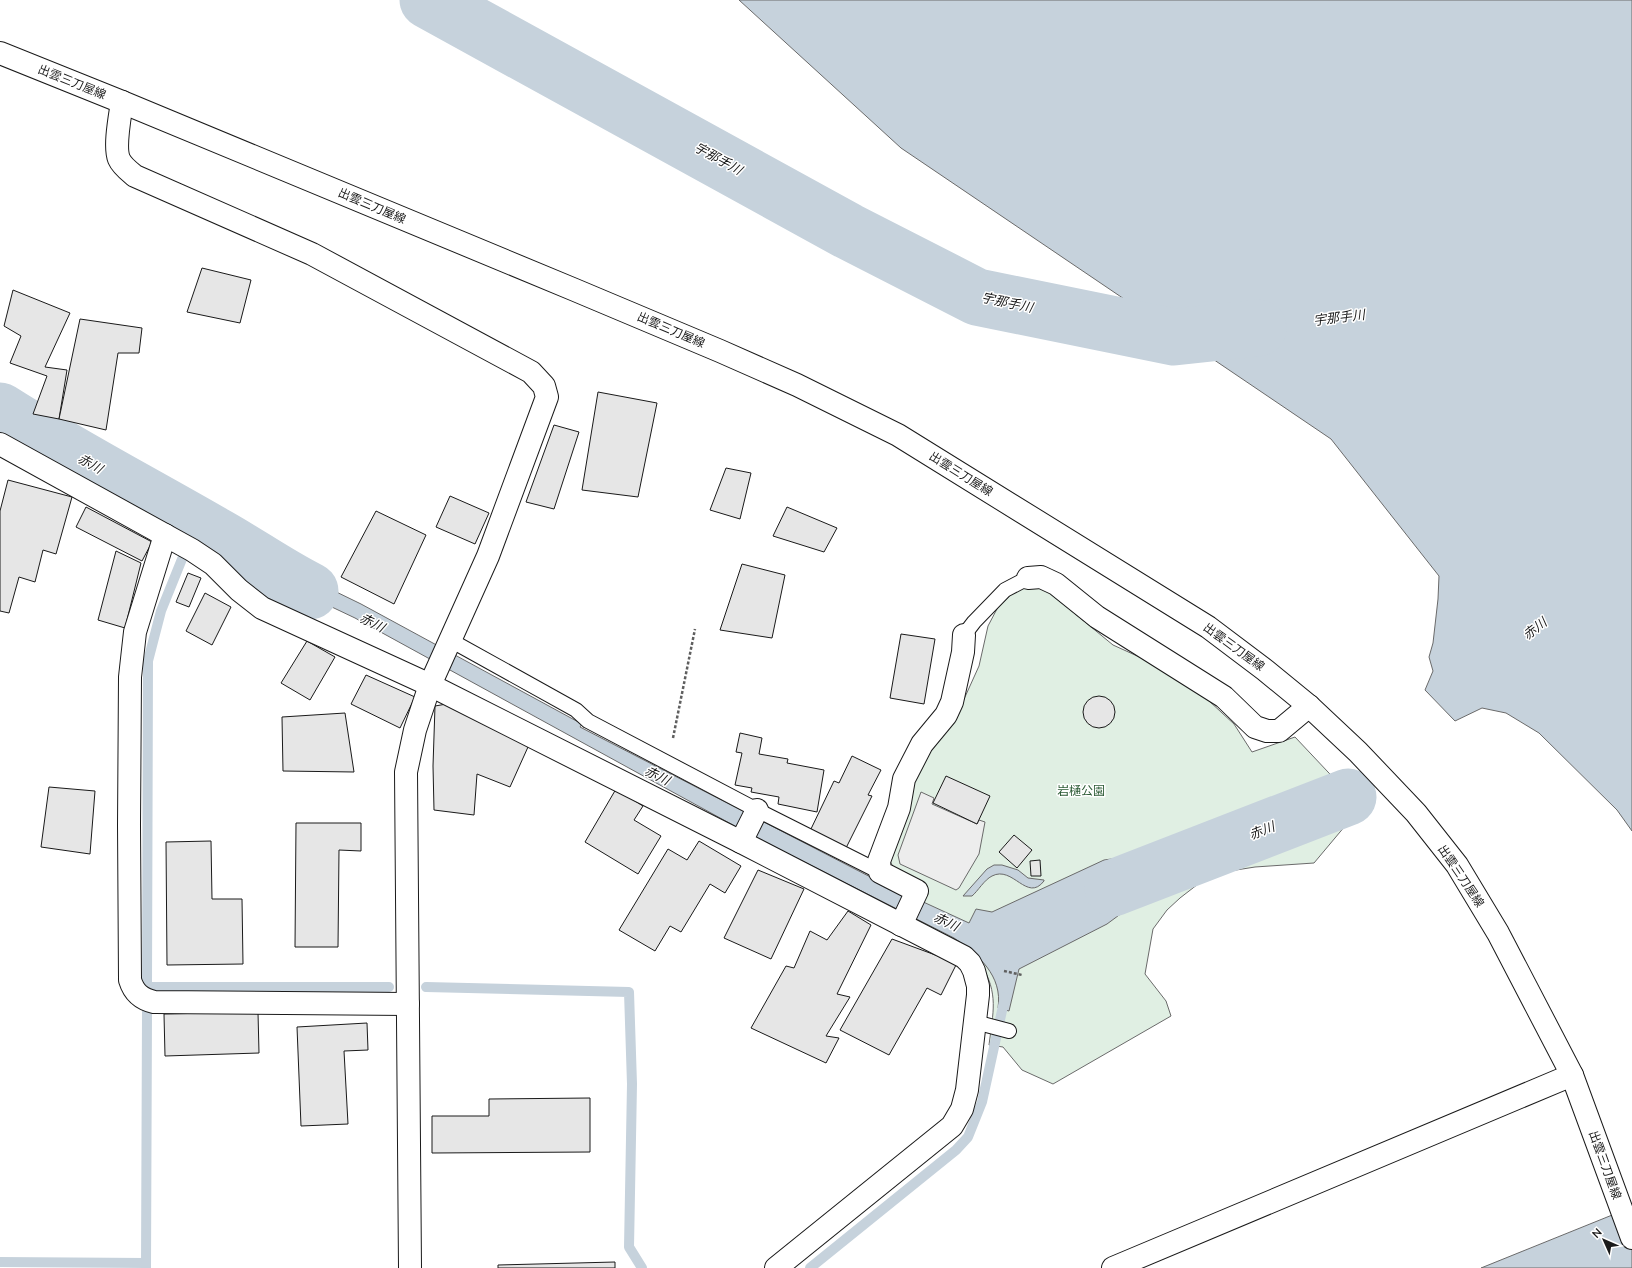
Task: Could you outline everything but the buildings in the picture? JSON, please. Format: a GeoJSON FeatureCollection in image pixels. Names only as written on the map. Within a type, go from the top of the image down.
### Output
{"type":"FeatureCollection","features":[{"type":"Feature","properties":{"kind":"street","name":"出雲三刀屋線"},"geometry":{"type":"LineString","coordinates":[[0,53],[122,102],[720,351],[797,386],[898,435],[1208,627],[1266,670],[1309,706],[1358,752],[1416,813],[1457,865],[1498,934],[1572,1074],[1632,1238]]}},
{"type":"Feature","properties":{"kind":"street"},"geometry":{"type":"LineString","coordinates":[[122,102],[118,140],[119,159],[126,169],[135,176],[312,254],[530,372],[544,386],[546,397],[488,556],[434,676],[415,730],[406,772],[410,1268]]}},
{"type":"Feature","properties":{"kind":"street"},"geometry":{"type":"LineString","coordinates":[[0,444],[192,550],[213,564],[239,590],[262,608],[434,676],[743,839],[907,912],[970,963],[978,986],[983,1024],[962,1110],[952,1126],[776,1268]]}},
{"type":"Feature","properties":{"kind":"street"},"geometry":{"type":"LineString","coordinates":[[165,535],[135,632],[130,677],[129,825],[130,980],[132,988],[138,996],[154,1002],[408,1004]]}},
{"type":"Feature","properties":{"kind":"street"},"geometry":{"type":"LineString","coordinates":[[1028,578],[1041,577],[1056,584],[1097,616],[1224,697],[1255,727],[1267,731],[1279,731],[1309,706]]}},
{"type":"Feature","properties":{"kind":"street"},"geometry":{"type":"LineString","coordinates":[[907,912],[917,891],[880,872],[879,861],[899,808],[904,779],[922,744],[946,715],[952,702],[963,652],[964,635]]}},
{"type":"Feature","properties":{"kind":"street"},"geometry":{"type":"LineString","coordinates":[[743,839],[756,812]]}},
{"type":"Feature","properties":{"kind":"street"},"geometry":{"type":"LineString","coordinates":[[1113,1268],[1572,1074]]}},
{"type":"Feature","properties":{"kind":"lane"},"geometry":{"type":"LineString","coordinates":[[964,635],[974,622],[1005,590],[1028,578]]}},
{"type":"Feature","properties":{"kind":"lane"},"geometry":{"type":"LineString","coordinates":[[449,642],[576,710],[588,721],[756,812],[880,872]]}},
{"type":"Feature","properties":{"kind":"lane"},"geometry":{"type":"LineString","coordinates":[[983,1024],[1006,1031]]}},
{"type":"Feature","properties":{"kind":"path"},"geometry":{"type":"LineString","coordinates":[[668,764],[695,629]]}},
{"type":"Feature","properties":{"kind":"path"},"geometry":{"type":"LineString","coordinates":[[1016,973],[1022,975]]}},
{"type":"Feature","properties":{"kind":"green space","name":"岩樋公園"},"geometry":{"type":"Polygon","coordinates":[[[1039,584],[1113,645],[1168,670],[1208,700],[1234,724],[1252,752],[1295,737],[1361,807],[1314,863],[1255,867],[1211,874],[1180,898],[1167,910],[1153,929],[1145,974],[1166,1001],[1171,1016],[1053,1084],[1022,1070],[1003,1047],[989,1045],[993,1003],[987,975],[981,964],[893,909],[904,889],[889,859],[913,784],[931,750],[955,719],[979,666],[988,626],[998,607],[1019,587],[1039,584]]]}},
{"type":"Feature","properties":{"kind":"shaded area"},"geometry":{"type":"Polygon","coordinates":[[[921,792],[934,798],[932,804],[977,824],[979,820],[985,822],[979,854],[959,888],[956,890],[900,864],[898,855],[921,792]]]}},
{"type":"Feature","properties":{"kind":"water"},"geometry":{"type":"Polygon","coordinates":[[[739,0],[1632,0],[1632,831],[1617,810],[1539,733],[1506,713],[1482,708],[1455,721],[1425,690],[1433,671],[1429,657],[1433,643],[1439,576],[1331,439],[901,148],[739,0]]]}},
{"type":"Feature","properties":{"kind":"water"},"geometry":{"type":"Polygon","coordinates":[[[244,547],[361,604],[582,724],[580,727],[882,883],[969,923],[976,909],[992,912],[1104,860],[1170,851],[1185,856],[1188,864],[1107,924],[1019,969],[1009,1011],[998,1008],[999,996],[993,976],[972,951],[954,938],[753,836],[355,618],[237,562],[244,547]]]}},
{"type":"Feature","properties":{"kind":"water"},"geometry":{"type":"Polygon","coordinates":[[[994,865],[1002,865],[1018,870],[1028,878],[1044,881],[1038,887],[1032,888],[1007,875],[1000,874],[989,878],[972,896],[963,896],[987,869],[994,865]]]}},
{"type":"Feature","properties":{"kind":"water"},"geometry":{"type":"Polygon","coordinates":[[[1632,1207],[1632,1268],[1481,1268],[1632,1207]]]}},
{"type":"Feature","properties":{"kind":"waterway","name":"宇那手川"},"geometry":{"type":"LineString","coordinates":[[428,0],[848,231],[977,297],[1174,337],[1258,328]]}},
{"type":"Feature","properties":{"kind":"waterway","name":"赤川"},"geometry":{"type":"LineString","coordinates":[[0,411],[52,443],[310,591]]}},
{"type":"Feature","properties":{"kind":"waterway","name":"赤川"},"geometry":{"type":"LineString","coordinates":[[193,529],[196,524]]}},
{"type":"Feature","properties":{"kind":"waterway"},"geometry":{"type":"LineString","coordinates":[[182,559],[161,611],[148,661],[147,987],[389,987]]}},
{"type":"Feature","properties":{"kind":"waterway","name":"赤川"},"geometry":{"type":"LineString","coordinates":[[1113,888],[1348,797]]}},
{"type":"Feature","properties":{"kind":"waterway"},"geometry":{"type":"LineString","coordinates":[[426,987],[629,992],[632,1084],[629,1247],[642,1268]]}},
{"type":"Feature","properties":{"kind":"waterway"},"geometry":{"type":"LineString","coordinates":[[810,1268],[956,1150],[968,1137],[982,1102],[1005,997]]}},
{"type":"Feature","properties":{"kind":"waterway"},"geometry":{"type":"LineString","coordinates":[[146,1268],[147,1012]]}},
{"type":"Feature","properties":{"kind":"waterway"},"geometry":{"type":"LineString","coordinates":[[0,1262],[146,1263]]}}]}
